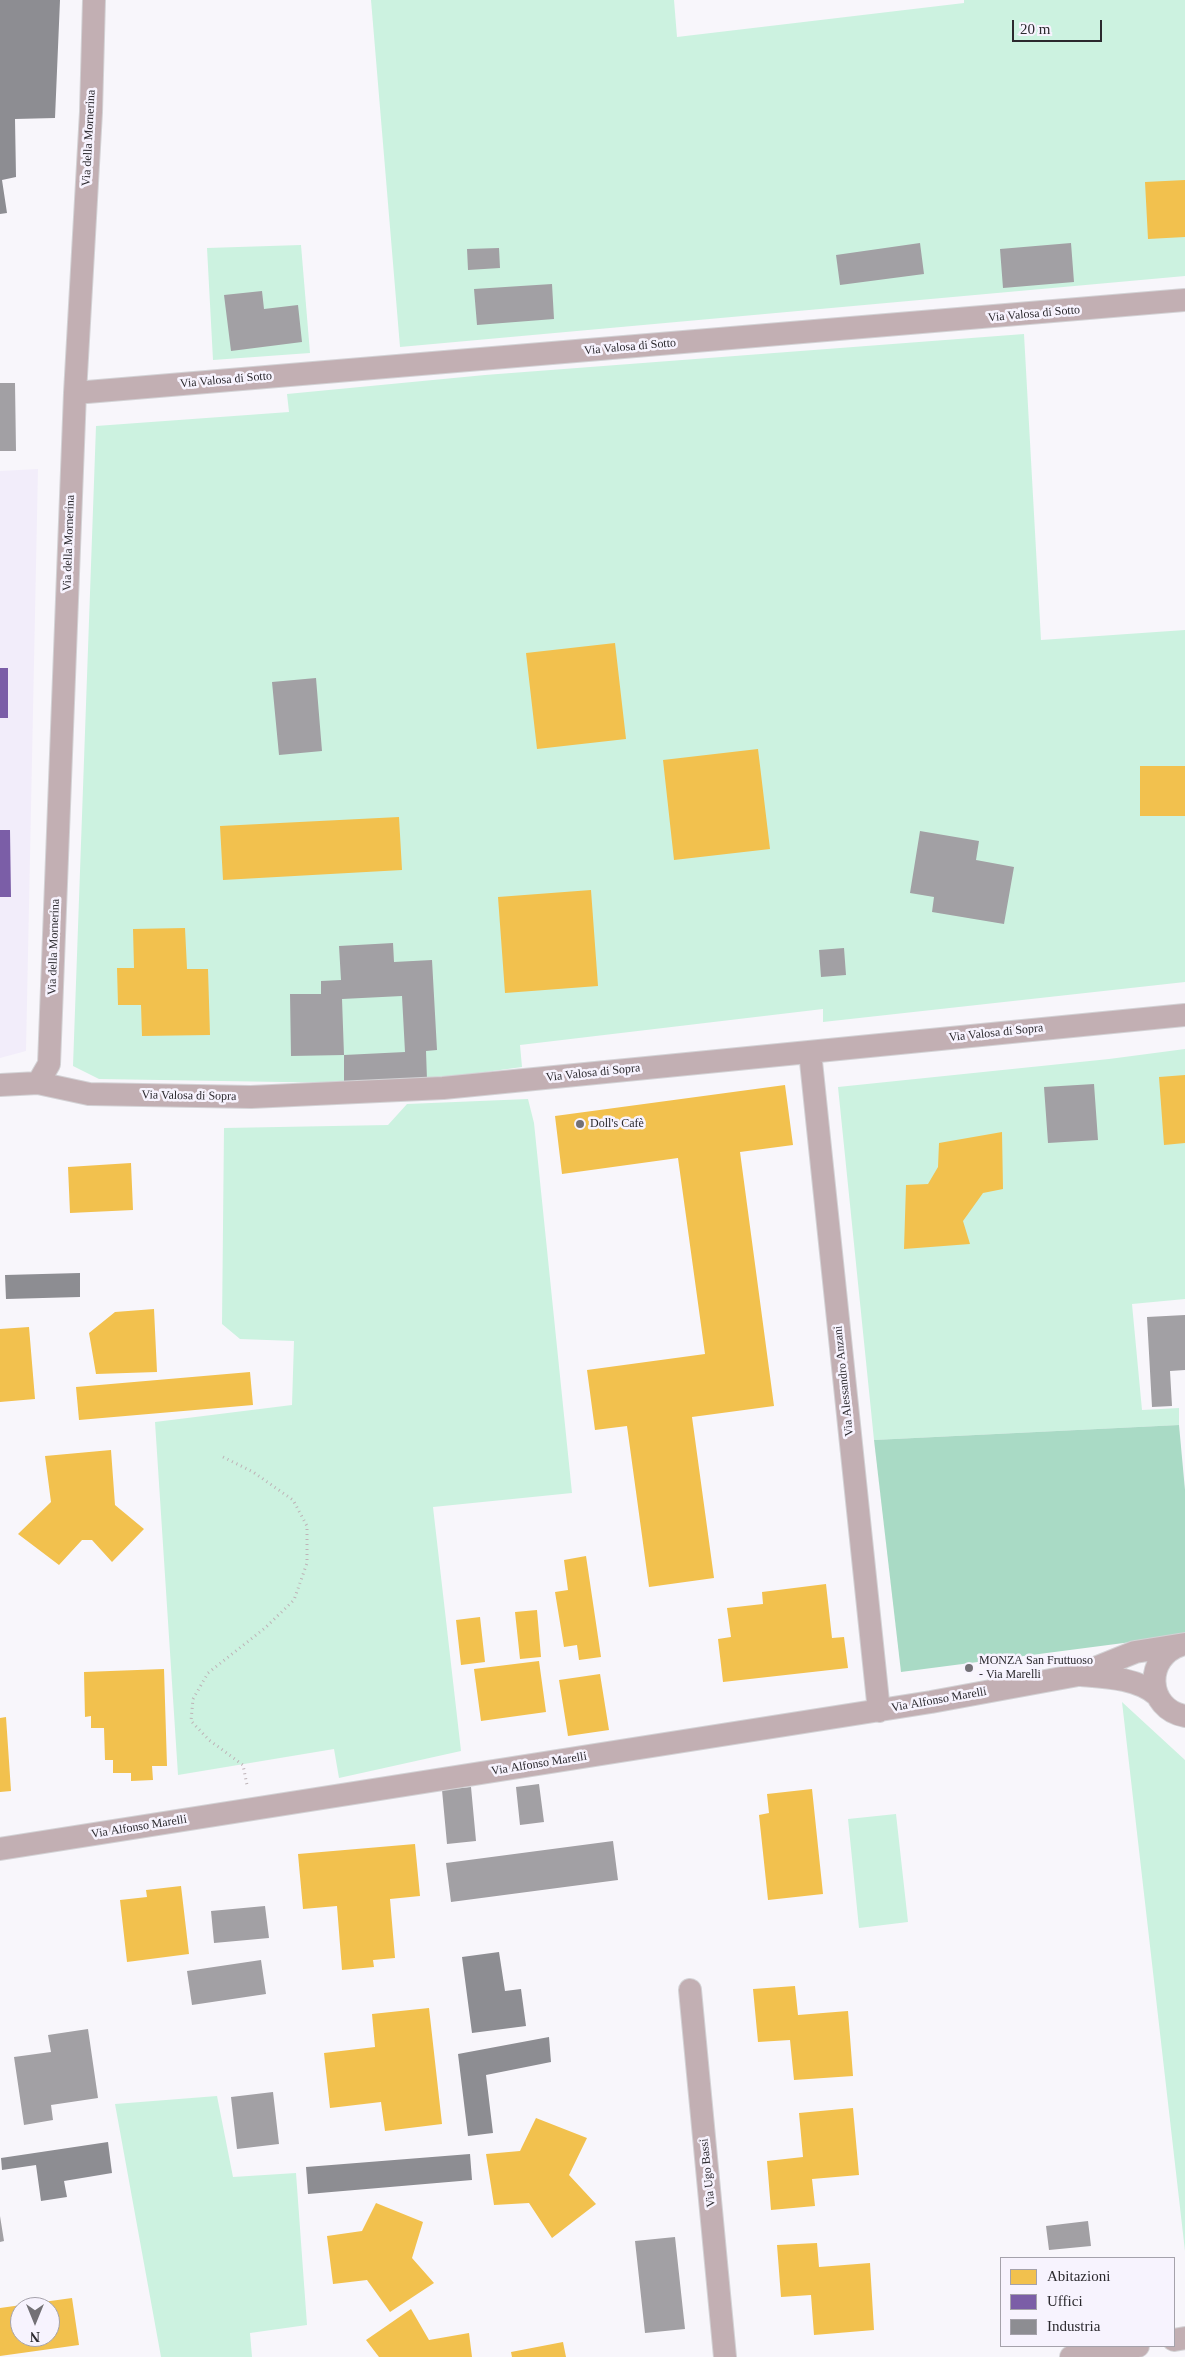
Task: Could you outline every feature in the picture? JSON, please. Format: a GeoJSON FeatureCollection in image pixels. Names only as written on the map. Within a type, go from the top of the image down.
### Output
{"type":"FeatureCollection","features":[{"type":"Feature","properties":{"kind":"street","name":"Via della Mornerina"},"geometry":{"type":"LineString","coordinates":[[38,1083],[49,1064],[75,392],[91,112],[94,0]]}},
{"type":"Feature","properties":{"kind":"street","name":"Via Valosa di Sotto"},"geometry":{"type":"LineString","coordinates":[[75,392],[1185,300]]}},
{"type":"Feature","properties":{"kind":"street","name":"Via Valosa di Sopra"},"geometry":{"type":"LineString","coordinates":[[0,1085],[38,1083],[88,1094],[261,1096],[443,1088],[1185,1015]]}},
{"type":"Feature","properties":{"kind":"street","name":"Via Alessandro Anzani"},"geometry":{"type":"LineString","coordinates":[[810,1052],[879,1711]]}},
{"type":"Feature","properties":{"kind":"street","name":"Via Alfonso Marelli"},"geometry":{"type":"LineString","coordinates":[[0,1849],[879,1711],[1078,1675],[1135,1652],[1185,1644]]}},
{"type":"Feature","properties":{"kind":"street","name":"Via Alfonso Marelli"},"geometry":{"type":"LineString","coordinates":[[1170,1707],[1154,1676],[1158,1663],[1168,1651],[1185,1644]]}},
{"type":"Feature","properties":{"kind":"street","name":"Via Alfonso Marelli"},"geometry":{"type":"LineString","coordinates":[[1078,1675],[1114,1678],[1139,1685],[1170,1707]]}},
{"type":"Feature","properties":{"kind":"street"},"geometry":{"type":"LineString","coordinates":[[1170,1707],[1185,1728]]}},
{"type":"Feature","properties":{"kind":"street","name":"Via Ugo Bassi"},"geometry":{"type":"LineString","coordinates":[[690,1990],[725,2357]]}},
{"type":"Feature","properties":{"kind":"street"},"geometry":{"type":"LineString","coordinates":[[1071,2357],[1132,2347]]}},
{"type":"Feature","properties":{"kind":"path"},"geometry":{"type":"LineString","coordinates":[[223,1457],[253,1472],[293,1500],[307,1526],[307,1563],[294,1600],[265,1628],[208,1673],[193,1699],[191,1721],[209,1740],[243,1765],[252,1810]]}},
{"type":"Feature","properties":{"kind":"shaded area"},"geometry":{"type":"Polygon","coordinates":[[[38,469],[26,1051],[0,1058],[0,471],[38,469]]]}},
{"type":"Feature","properties":{"kind":"green space"},"geometry":{"type":"Polygon","coordinates":[[[371,0],[674,0],[677,37],[964,3],[964,0],[1185,0],[1185,276],[400,347],[371,0]]]}},
{"type":"Feature","properties":{"kind":"green space"},"geometry":{"type":"Polygon","coordinates":[[[301,245],[310,353],[213,360],[207,248],[301,245]]]}},
{"type":"Feature","properties":{"kind":"green space"},"geometry":{"type":"Polygon","coordinates":[[[1024,334],[1041,640],[1185,630],[1185,982],[823,1022],[823,1009],[520,1045],[522,1067],[427,1080],[344,1083],[99,1079],[73,1066],[96,426],[289,412],[287,394],[485,375],[1024,334]]]}},
{"type":"Feature","properties":{"kind":"green space"},"geometry":{"type":"Polygon","coordinates":[[[1185,1049],[1185,1299],[1132,1304],[1142,1410],[1179,1408],[1179,1425],[874,1440],[838,1087],[1109,1059],[1185,1049]]]}},
{"type":"Feature","properties":{"kind":"green space"},"geometry":{"type":"Polygon","coordinates":[[[528,1099],[534,1123],[572,1493],[433,1507],[461,1751],[339,1778],[334,1749],[178,1775],[155,1422],[292,1405],[294,1341],[240,1339],[222,1324],[224,1128],[388,1125],[407,1104],[528,1099]]]}},
{"type":"Feature","properties":{"kind":"green space"},"geometry":{"type":"Polygon","coordinates":[[[1179,1425],[1185,1490],[1185,1635],[901,1672],[874,1440],[1179,1425]]]}},
{"type":"Feature","properties":{"kind":"green space"},"geometry":{"type":"Polygon","coordinates":[[[1122,1702],[1185,1760],[1185,2251],[1122,1702]]]}},
{"type":"Feature","properties":{"kind":"green space"},"geometry":{"type":"Polygon","coordinates":[[[896,1814],[908,1922],[859,1928],[848,1819],[896,1814]]]}},
{"type":"Feature","properties":{"kind":"green space"},"geometry":{"type":"Polygon","coordinates":[[[217,2096],[233,2177],[296,2173],[307,2325],[250,2333],[252,2357],[161,2357],[115,2104],[217,2096]]]}},
{"type":"Feature","properties":{"kind":"building: Abitazioni"},"geometry":{"type":"Polygon","coordinates":[[[1185,180],[1185,237],[1148,239],[1145,182],[1185,180]]]}},
{"type":"Feature","properties":{"kind":"building: Abitazioni"},"geometry":{"type":"Polygon","coordinates":[[[615,643],[626,739],[537,749],[526,653],[615,643]]]}},
{"type":"Feature","properties":{"kind":"building: Abitazioni"},"geometry":{"type":"Polygon","coordinates":[[[758,749],[770,849],[674,860],[663,760],[758,749]]]}},
{"type":"Feature","properties":{"kind":"building: Abitazioni"},"geometry":{"type":"Polygon","coordinates":[[[1140,766],[1185,766],[1185,816],[1140,816],[1140,766]]]}},
{"type":"Feature","properties":{"kind":"building: Abitazioni"},"geometry":{"type":"Polygon","coordinates":[[[399,817],[402,870],[223,880],[220,826],[399,817]]]}},
{"type":"Feature","properties":{"kind":"building: Abitazioni"},"geometry":{"type":"Polygon","coordinates":[[[591,890],[598,986],[505,993],[498,897],[591,890]]]}},
{"type":"Feature","properties":{"kind":"building: Abitazioni"},"geometry":{"type":"Polygon","coordinates":[[[185,928],[187,969],[208,969],[210,1035],[142,1036],[141,1005],[118,1005],[117,968],[134,968],[133,929],[185,928]]]}},
{"type":"Feature","properties":{"kind":"building: Abitazioni"},"geometry":{"type":"Polygon","coordinates":[[[1185,1075],[1185,1143],[1164,1145],[1159,1077],[1185,1075]]]}},
{"type":"Feature","properties":{"kind":"building: Abitazioni"},"geometry":{"type":"Polygon","coordinates":[[[785,1085],[793,1145],[740,1152],[774,1406],[692,1417],[714,1578],[649,1587],[627,1426],[595,1430],[587,1370],[705,1354],[678,1158],[562,1174],[555,1116],[785,1085]]]}},
{"type":"Feature","properties":{"kind":"building: Abitazioni"},"geometry":{"type":"Polygon","coordinates":[[[1002,1132],[1003,1189],[983,1193],[963,1221],[970,1244],[904,1249],[906,1185],[928,1184],[938,1167],[939,1143],[1002,1132]]]}},
{"type":"Feature","properties":{"kind":"building: Abitazioni"},"geometry":{"type":"Polygon","coordinates":[[[131,1163],[133,1210],[70,1213],[68,1167],[131,1163]]]}},
{"type":"Feature","properties":{"kind":"building: Abitazioni"},"geometry":{"type":"Polygon","coordinates":[[[154,1309],[157,1372],[96,1374],[89,1333],[115,1312],[154,1309]]]}},
{"type":"Feature","properties":{"kind":"building: Abitazioni"},"geometry":{"type":"Polygon","coordinates":[[[29,1327],[35,1399],[0,1402],[0,1329],[29,1327]]]}},
{"type":"Feature","properties":{"kind":"building: Abitazioni"},"geometry":{"type":"Polygon","coordinates":[[[250,1372],[253,1405],[79,1420],[76,1387],[250,1372]]]}},
{"type":"Feature","properties":{"kind":"building: Abitazioni"},"geometry":{"type":"Polygon","coordinates":[[[111,1450],[115,1505],[144,1529],[112,1562],[92,1540],[82,1540],[59,1565],[18,1534],[51,1502],[45,1456],[111,1450]]]}},
{"type":"Feature","properties":{"kind":"building: Abitazioni"},"geometry":{"type":"Polygon","coordinates":[[[586,1556],[601,1657],[579,1660],[577,1645],[564,1647],[555,1592],[568,1590],[564,1560],[586,1556]]]}},
{"type":"Feature","properties":{"kind":"building: Abitazioni"},"geometry":{"type":"Polygon","coordinates":[[[826,1584],[832,1638],[844,1637],[848,1668],[723,1682],[718,1639],[731,1637],[727,1608],[763,1604],[762,1592],[826,1584]]]}},
{"type":"Feature","properties":{"kind":"building: Abitazioni"},"geometry":{"type":"Polygon","coordinates":[[[537,1610],[541,1657],[520,1659],[515,1612],[537,1610]]]}},
{"type":"Feature","properties":{"kind":"building: Abitazioni"},"geometry":{"type":"Polygon","coordinates":[[[480,1617],[485,1662],[461,1665],[456,1620],[480,1617]]]}},
{"type":"Feature","properties":{"kind":"building: Abitazioni"},"geometry":{"type":"Polygon","coordinates":[[[539,1661],[546,1712],[481,1721],[474,1669],[539,1661]]]}},
{"type":"Feature","properties":{"kind":"building: Abitazioni"},"geometry":{"type":"Polygon","coordinates":[[[164,1669],[167,1766],[152,1766],[153,1780],[131,1781],[131,1773],[113,1773],[113,1760],[105,1760],[104,1728],[91,1728],[91,1716],[85,1717],[84,1672],[164,1669]]]}},
{"type":"Feature","properties":{"kind":"building: Abitazioni"},"geometry":{"type":"Polygon","coordinates":[[[600,1674],[609,1730],[568,1736],[559,1680],[600,1674]]]}},
{"type":"Feature","properties":{"kind":"building: Abitazioni"},"geometry":{"type":"Polygon","coordinates":[[[6,1717],[11,1791],[0,1792],[0,1718],[6,1717]]]}},
{"type":"Feature","properties":{"kind":"building: Abitazioni"},"geometry":{"type":"Polygon","coordinates":[[[812,1789],[823,1894],[768,1900],[759,1815],[769,1813],[767,1794],[812,1789]]]}},
{"type":"Feature","properties":{"kind":"building: Abitazioni"},"geometry":{"type":"Polygon","coordinates":[[[415,1844],[420,1896],[390,1899],[395,1958],[373,1960],[374,1967],[342,1970],[337,1906],[303,1909],[298,1854],[415,1844]]]}},
{"type":"Feature","properties":{"kind":"building: Abitazioni"},"geometry":{"type":"Polygon","coordinates":[[[181,1886],[189,1954],[127,1962],[120,1900],[147,1897],[146,1890],[181,1886]]]}},
{"type":"Feature","properties":{"kind":"building: Abitazioni"},"geometry":{"type":"Polygon","coordinates":[[[795,1986],[798,2015],[848,2011],[853,2076],[794,2080],[790,2040],[758,2042],[753,1989],[795,1986]]]}},
{"type":"Feature","properties":{"kind":"building: Abitazioni"},"geometry":{"type":"Polygon","coordinates":[[[429,2008],[442,2124],[385,2131],[381,2102],[330,2108],[324,2053],[375,2047],[372,2014],[429,2008]]]}},
{"type":"Feature","properties":{"kind":"building: Abitazioni"},"geometry":{"type":"Polygon","coordinates":[[[853,2108],[859,2175],[812,2179],[815,2206],[771,2210],[767,2161],[803,2157],[799,2113],[853,2108]]]}},
{"type":"Feature","properties":{"kind":"building: Abitazioni"},"geometry":{"type":"Polygon","coordinates":[[[536,2118],[587,2138],[569,2175],[596,2204],[552,2238],[529,2203],[494,2205],[486,2154],[520,2151],[536,2118]]]}},
{"type":"Feature","properties":{"kind":"building: Abitazioni"},"geometry":{"type":"Polygon","coordinates":[[[376,2203],[423,2222],[412,2258],[434,2283],[390,2312],[367,2280],[333,2284],[327,2236],[362,2231],[376,2203]]]}},
{"type":"Feature","properties":{"kind":"building: Abitazioni"},"geometry":{"type":"Polygon","coordinates":[[[817,2243],[819,2267],[870,2263],[874,2330],[814,2335],[811,2295],[781,2297],[777,2245],[817,2243]]]}},
{"type":"Feature","properties":{"kind":"building: Abitazioni"},"geometry":{"type":"Polygon","coordinates":[[[72,2298],[79,2345],[0,2356],[0,2308],[10,2307],[10,2347],[60,2347],[60,2300],[72,2298]]]}},
{"type":"Feature","properties":{"kind":"building: Abitazioni"},"geometry":{"type":"Polygon","coordinates":[[[411,2309],[429,2340],[469,2333],[472,2357],[379,2357],[366,2340],[411,2309]]]}},
{"type":"Feature","properties":{"kind":"building: Abitazioni"},"geometry":{"type":"Polygon","coordinates":[[[563,2342],[566,2357],[512,2357],[511,2352],[563,2342]]]}},
{"type":"Feature","properties":{"kind":"building: Uffici"},"geometry":{"type":"Polygon","coordinates":[[[0,668],[8,668],[8,718],[0,718],[0,668]]]}},
{"type":"Feature","properties":{"kind":"building: Uffici"},"geometry":{"type":"Polygon","coordinates":[[[0,830],[10,830],[11,897],[0,897],[0,830]]]}},
{"type":"Feature","properties":{"kind":"building: Industria"},"geometry":{"type":"Polygon","coordinates":[[[0,0],[60,0],[55,118],[15,119],[16,177],[2,180],[7,213],[0,214],[0,0]]]}},
{"type":"Feature","properties":{"kind":"building: Industria"},"geometry":{"type":"Polygon","coordinates":[[[80,1273],[80,1297],[6,1299],[5,1275],[80,1273]]]}},
{"type":"Feature","properties":{"kind":"building: Industria"},"geometry":{"type":"Polygon","coordinates":[[[499,1952],[505,1991],[521,1989],[526,2026],[472,2033],[462,1957],[499,1952]]]}},
{"type":"Feature","properties":{"kind":"building: Industria"},"geometry":{"type":"Polygon","coordinates":[[[549,2037],[551,2062],[486,2075],[493,2133],[468,2136],[458,2054],[549,2037]]]}},
{"type":"Feature","properties":{"kind":"building: Industria"},"geometry":{"type":"Polygon","coordinates":[[[108,2142],[112,2173],[64,2181],[67,2197],[41,2201],[36,2165],[2,2170],[1,2158],[108,2142]]]}},
{"type":"Feature","properties":{"kind":"building: Industria"},"geometry":{"type":"Polygon","coordinates":[[[470,2154],[472,2180],[308,2194],[306,2167],[470,2154]]]}},
{"type":"Feature","properties":{"kind":"building: Altro"},"geometry":{"type":"Polygon","coordinates":[[[920,243],[924,274],[840,285],[836,255],[920,243]]]}},
{"type":"Feature","properties":{"kind":"building: Altro"},"geometry":{"type":"Polygon","coordinates":[[[1071,243],[1074,282],[1003,288],[1000,249],[1071,243]]]}},
{"type":"Feature","properties":{"kind":"building: Altro"},"geometry":{"type":"Polygon","coordinates":[[[499,248],[500,268],[468,270],[467,249],[499,248]]]}},
{"type":"Feature","properties":{"kind":"building: Altro"},"geometry":{"type":"Polygon","coordinates":[[[552,284],[554,319],[477,325],[474,289],[552,284]]]}},
{"type":"Feature","properties":{"kind":"building: Altro"},"geometry":{"type":"Polygon","coordinates":[[[262,291],[264,309],[298,305],[302,342],[231,351],[224,295],[262,291]]]}},
{"type":"Feature","properties":{"kind":"building: Altro"},"geometry":{"type":"Polygon","coordinates":[[[0,383],[15,383],[16,451],[0,451],[0,383]]]}},
{"type":"Feature","properties":{"kind":"building: Altro"},"geometry":{"type":"Polygon","coordinates":[[[316,678],[322,751],[279,755],[272,682],[316,678]]]}},
{"type":"Feature","properties":{"kind":"building: Altro"},"geometry":{"type":"Polygon","coordinates":[[[920,831],[979,841],[976,860],[1014,867],[1004,924],[932,912],[934,897],[910,893],[920,831]]]}},
{"type":"Feature","properties":{"kind":"building: Altro"},"geometry":{"type":"Polygon","coordinates":[[[393,943],[394,962],[432,960],[437,1050],[426,1051],[427,1080],[344,1083],[344,1055],[291,1056],[290,994],[321,994],[321,981],[341,980],[339,946],[393,943]],[[402,996],[342,999],[344,1055],[405,1052],[402,996]]]}},
{"type":"Feature","properties":{"kind":"building: Altro"},"geometry":{"type":"Polygon","coordinates":[[[844,948],[846,975],[821,977],[819,950],[844,948]]]}},
{"type":"Feature","properties":{"kind":"building: Altro"},"geometry":{"type":"Polygon","coordinates":[[[1094,1084],[1098,1140],[1048,1143],[1044,1087],[1094,1084]]]}},
{"type":"Feature","properties":{"kind":"building: Altro"},"geometry":{"type":"Polygon","coordinates":[[[1185,1315],[1185,1370],[1170,1371],[1172,1406],[1152,1407],[1147,1317],[1185,1315]]]}},
{"type":"Feature","properties":{"kind":"building: Altro"},"geometry":{"type":"Polygon","coordinates":[[[539,1784],[544,1822],[520,1825],[516,1787],[539,1784]]]}},
{"type":"Feature","properties":{"kind":"building: Altro"},"geometry":{"type":"Polygon","coordinates":[[[471,1787],[476,1841],[447,1844],[442,1790],[471,1787]]]}},
{"type":"Feature","properties":{"kind":"building: Altro"},"geometry":{"type":"Polygon","coordinates":[[[613,1841],[618,1880],[451,1902],[446,1863],[613,1841]]]}},
{"type":"Feature","properties":{"kind":"building: Altro"},"geometry":{"type":"Polygon","coordinates":[[[265,1906],[269,1938],[214,1943],[211,1911],[265,1906]]]}},
{"type":"Feature","properties":{"kind":"building: Altro"},"geometry":{"type":"Polygon","coordinates":[[[261,1960],[266,1994],[192,2005],[187,1971],[261,1960]]]}},
{"type":"Feature","properties":{"kind":"building: Altro"},"geometry":{"type":"Polygon","coordinates":[[[88,2029],[98,2098],[51,2105],[53,2120],[24,2125],[14,2057],[51,2052],[48,2035],[88,2029]]]}},
{"type":"Feature","properties":{"kind":"building: Altro"},"geometry":{"type":"Polygon","coordinates":[[[273,2092],[279,2144],[237,2149],[231,2097],[273,2092]]]}},
{"type":"Feature","properties":{"kind":"building: Altro"},"geometry":{"type":"Polygon","coordinates":[[[0,2216],[4,2241],[0,2242],[0,2216]]]}},
{"type":"Feature","properties":{"kind":"building: Altro"},"geometry":{"type":"Polygon","coordinates":[[[1088,2221],[1091,2246],[1049,2250],[1046,2226],[1088,2221]]]}},
{"type":"Feature","properties":{"kind":"building: Altro"},"geometry":{"type":"Polygon","coordinates":[[[675,2237],[685,2329],[645,2333],[635,2241],[675,2237]]]}},
{"type":"Feature","properties":{"kind":"place","name":"Doll's Cafè"},"geometry":{"type":"Point","coordinates":[580,1124]}},
{"type":"Feature","properties":{"kind":"place","name":"MONZA San Fruttuoso - Via Marelli"},"geometry":{"type":"Point","coordinates":[969,1668]}}]}
